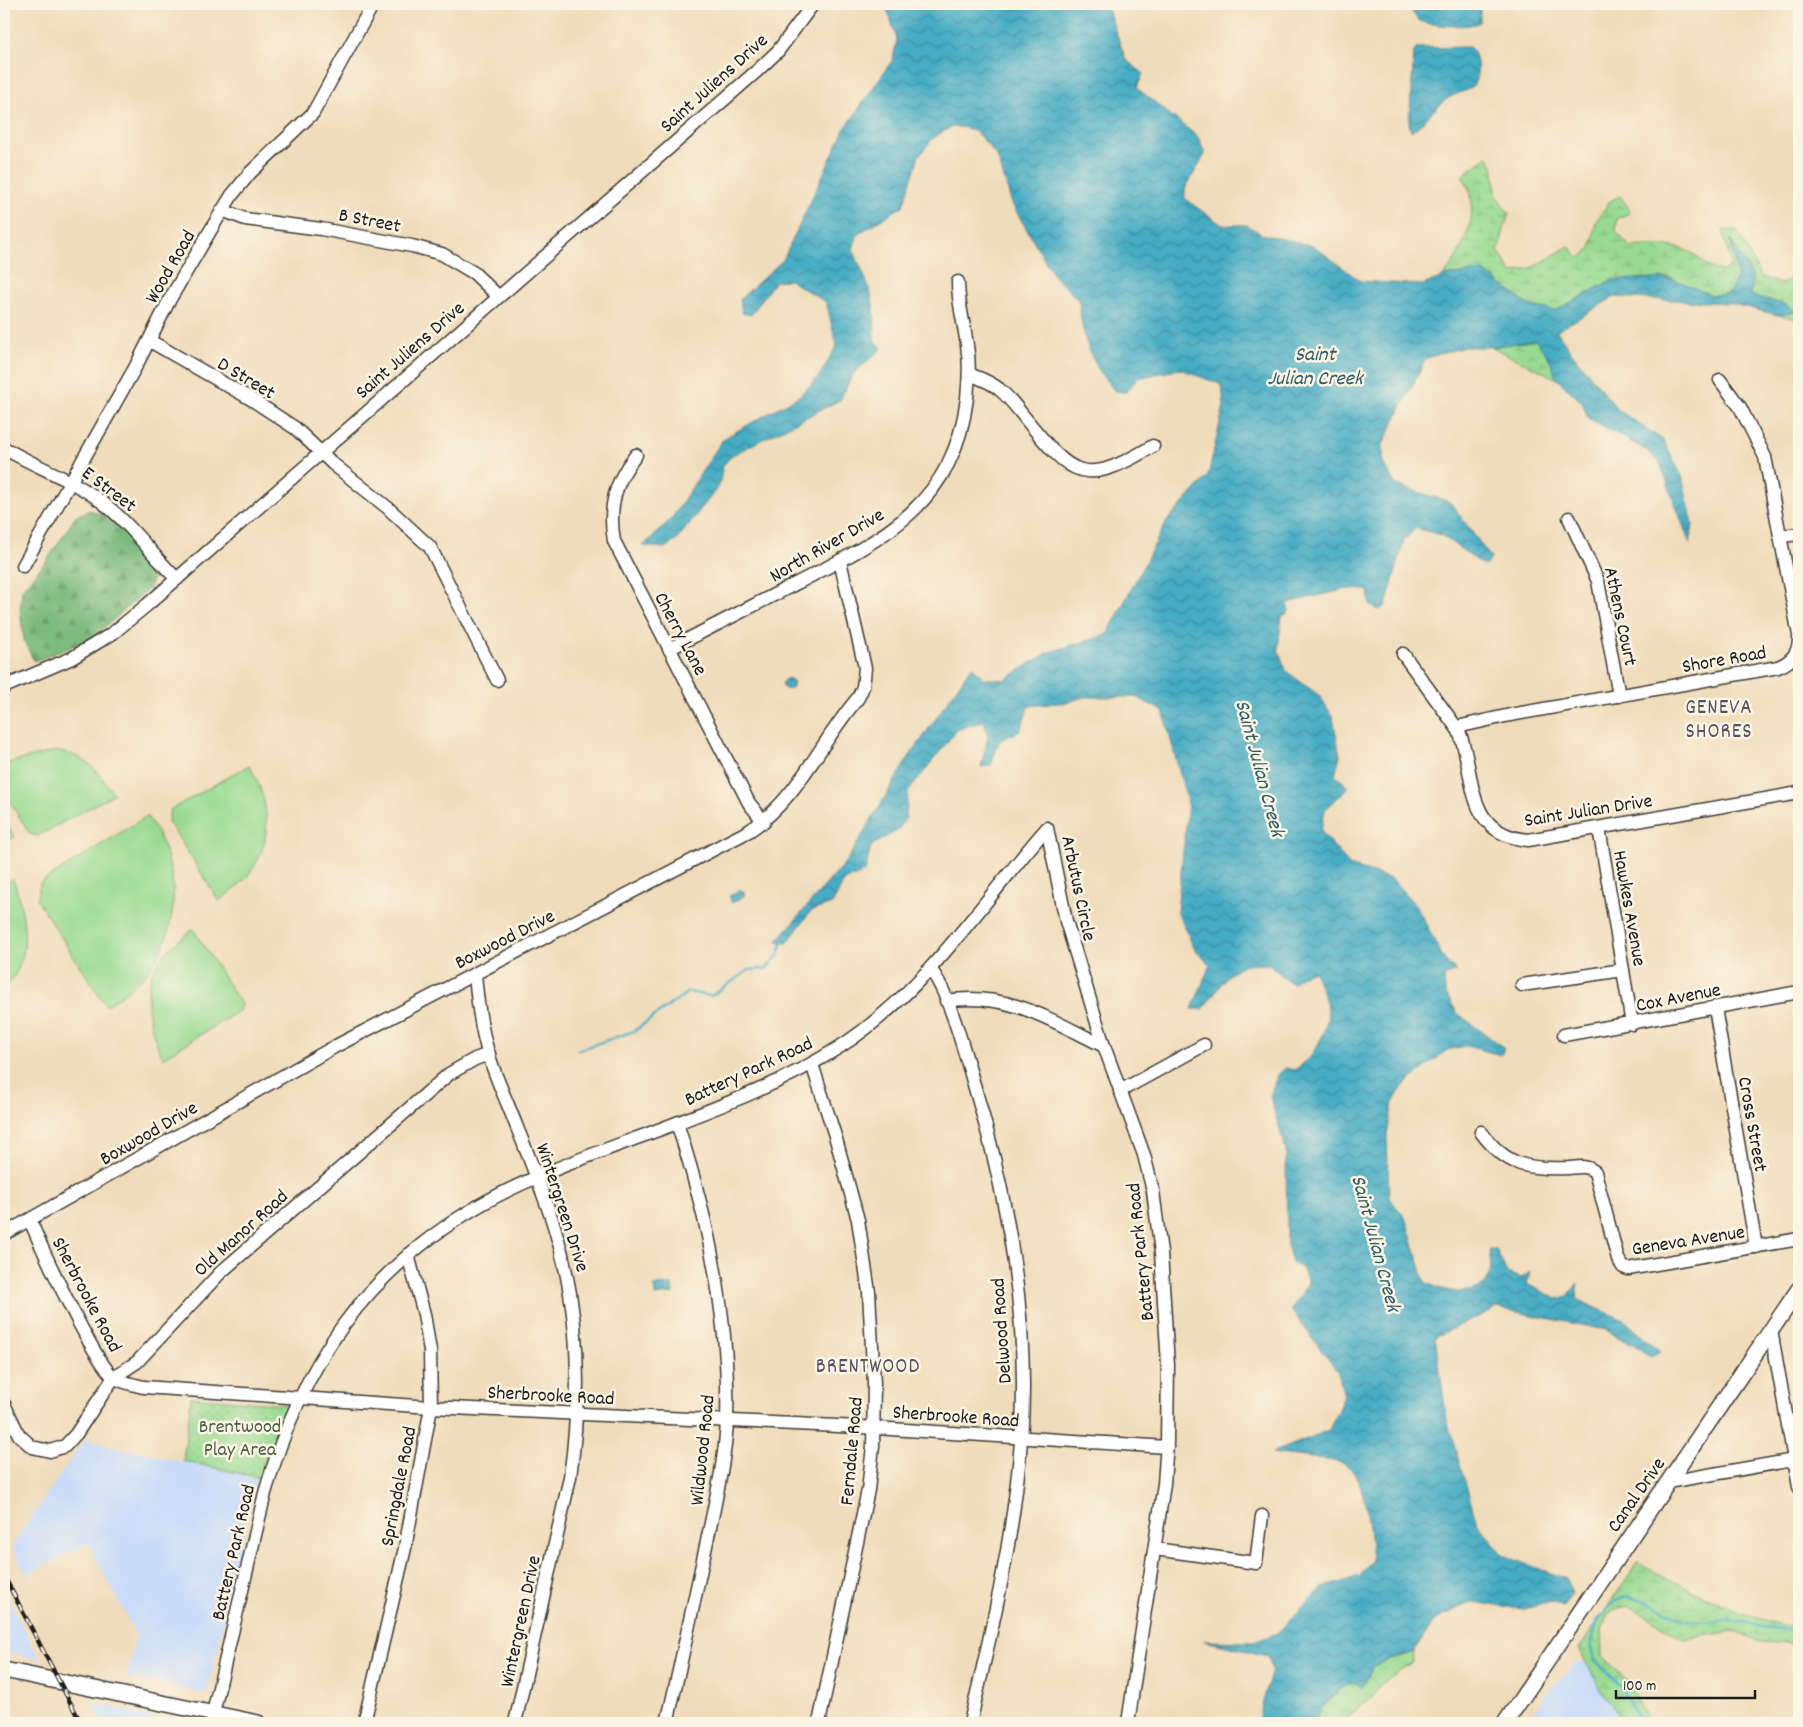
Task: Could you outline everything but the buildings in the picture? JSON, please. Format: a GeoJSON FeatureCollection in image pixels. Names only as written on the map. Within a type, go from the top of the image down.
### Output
{"type":"FeatureCollection","features":[{"type":"Feature","properties":{"kind":"main road","name":"Canal Drive"},"geometry":{"type":"LineString","coordinates":[[1505,1723],[1799,1288]]}},
{"type":"Feature","properties":{"kind":"main road"},"geometry":{"type":"LineString","coordinates":[[4,1670],[258,1723]]}},
{"type":"Feature","properties":{"kind":"street","name":"Wood Road"},"geometry":{"type":"LineString","coordinates":[[23,566],[150,341],[170,299],[222,210],[250,173],[313,113],[373,4]]}},
{"type":"Feature","properties":{"kind":"street","name":"Saint Juliens Drive"},"geometry":{"type":"LineString","coordinates":[[4,687],[72,658],[113,633],[177,579],[758,70],[778,51],[813,4]]}},
{"type":"Feature","properties":{"kind":"street","name":"B Street"},"geometry":{"type":"LineString","coordinates":[[222,210],[230,215],[245,219],[321,229],[412,246],[442,254],[474,273],[498,296]]}},
{"type":"Feature","properties":{"kind":"street","name":"North River Drive"},"geometry":{"type":"LineString","coordinates":[[669,649],[840,561],[893,529],[924,501],[947,466],[962,426],[969,374],[967,343],[959,305],[958,282]]}},
{"type":"Feature","properties":{"kind":"street","name":"D Street"},"geometry":{"type":"LineString","coordinates":[[150,341],[251,399],[295,428],[333,464],[388,508],[430,547],[497,680]]}},
{"type":"Feature","properties":{"kind":"street"},"geometry":{"type":"LineString","coordinates":[[969,374],[1000,390],[1057,457],[1077,469],[1096,471],[1115,467],[1153,446]]}},
{"type":"Feature","properties":{"kind":"street","name":"Shore Road"},"geometry":{"type":"LineString","coordinates":[[1457,727],[1510,715],[1778,667],[1791,660],[1798,648],[1799,635],[1782,536],[1765,456],[1740,407],[1720,380]]}},
{"type":"Feature","properties":{"kind":"street","name":"E Street"},"geometry":{"type":"LineString","coordinates":[[4,448],[71,481],[101,501],[124,521],[177,579]]}},
{"type":"Feature","properties":{"kind":"street","name":"Cherry Lane"},"geometry":{"type":"LineString","coordinates":[[636,455],[616,487],[611,515],[612,528],[620,554],[749,803],[764,822]]}},
{"type":"Feature","properties":{"kind":"street","name":"Athens Court"},"geometry":{"type":"LineString","coordinates":[[1569,518],[1598,580],[1620,696]]}},
{"type":"Feature","properties":{"kind":"street"},"geometry":{"type":"LineString","coordinates":[[1782,536],[1799,534]]}},
{"type":"Feature","properties":{"kind":"street","name":"Boxwood Drive"},"geometry":{"type":"LineString","coordinates":[[4,1234],[336,1046],[732,841],[764,822],[794,790],[858,698],[863,686],[865,668],[840,561]]}},
{"type":"Feature","properties":{"kind":"street","name":"Saint Julian Drive"},"geometry":{"type":"LineString","coordinates":[[1403,654],[1457,727],[1464,745],[1476,804],[1483,818],[1498,832],[1515,839],[1528,840],[1799,793]]}},
{"type":"Feature","properties":{"kind":"street","name":"Arbutus Circle"},"geometry":{"type":"LineString","coordinates":[[930,969],[1047,828],[1066,921],[1104,1046]]}},
{"type":"Feature","properties":{"kind":"street","name":"Hawkes Avenue"},"geometry":{"type":"LineString","coordinates":[[1599,828],[1632,1024]]}},
{"type":"Feature","properties":{"kind":"street"},"geometry":{"type":"LineString","coordinates":[[930,969],[940,982],[946,1001],[963,998],[998,1000],[1044,1018],[1104,1046]]}},
{"type":"Feature","properties":{"kind":"street","name":"Battery Park Road"},"geometry":{"type":"LineString","coordinates":[[213,1713],[274,1461],[298,1399],[317,1363],[368,1293],[408,1255],[446,1226],[481,1205],[537,1179],[746,1096],[812,1064],[841,1046],[892,1008],[930,969]]}},
{"type":"Feature","properties":{"kind":"street"},"geometry":{"type":"LineString","coordinates":[[1522,985],[1623,970]]}},
{"type":"Feature","properties":{"kind":"street","name":"Wintergreen Drive"},"geometry":{"type":"LineString","coordinates":[[475,974],[481,1022],[489,1054],[554,1225],[567,1270],[578,1368],[577,1414],[570,1477],[515,1723]]}},
{"type":"Feature","properties":{"kind":"street","name":"Cox Avenue"},"geometry":{"type":"LineString","coordinates":[[1564,1035],[1799,992]]}},
{"type":"Feature","properties":{"kind":"street","name":"Delwood Road"},"geometry":{"type":"LineString","coordinates":[[946,1001],[964,1051],[1000,1179],[1011,1242],[1021,1338],[1022,1439],[1008,1548],[970,1723]]}},
{"type":"Feature","properties":{"kind":"street","name":"Cross Street"},"geometry":{"type":"LineString","coordinates":[[1715,1008],[1756,1247]]}},
{"type":"Feature","properties":{"kind":"street"},"geometry":{"type":"LineString","coordinates":[[1120,1091],[1204,1045]]}},
{"type":"Feature","properties":{"kind":"street","name":"Battery Park Road"},"geometry":{"type":"LineString","coordinates":[[1104,1046],[1144,1155],[1156,1207],[1168,1365],[1167,1447],[1155,1550],[1128,1723]]}},
{"type":"Feature","properties":{"kind":"street","name":"Old Manor Road"},"geometry":{"type":"LineString","coordinates":[[4,1404],[26,1442],[37,1449],[50,1451],[64,1446],[76,1434],[114,1377],[137,1362],[235,1259],[449,1074],[475,1059],[489,1054]]}},
{"type":"Feature","properties":{"kind":"street","name":"Ferndale Road"},"geometry":{"type":"LineString","coordinates":[[812,1064],[847,1176],[860,1230],[869,1292],[874,1357],[874,1428],[868,1490],[819,1723]]}},
{"type":"Feature","properties":{"kind":"street","name":"Wildwood Road"},"geometry":{"type":"LineString","coordinates":[[667,1723],[711,1524],[727,1421],[724,1335],[717,1281],[702,1206],[677,1123]]}},
{"type":"Feature","properties":{"kind":"street","name":"Geneva Avenue"},"geometry":{"type":"LineString","coordinates":[[1481,1132],[1492,1147],[1517,1164],[1538,1168],[1590,1168],[1598,1176],[1618,1260],[1624,1268],[1628,1269],[1799,1239]]}},
{"type":"Feature","properties":{"kind":"street","name":"Sherbrooke Road"},"geometry":{"type":"LineString","coordinates":[[30,1220],[44,1254],[92,1344],[114,1377],[144,1387],[161,1390],[431,1407],[874,1428],[1167,1447]]}},
{"type":"Feature","properties":{"kind":"street","name":"Springdale Road"},"geometry":{"type":"LineString","coordinates":[[364,1723],[405,1548],[431,1407],[430,1352],[424,1314],[408,1255]]}},
{"type":"Feature","properties":{"kind":"street"},"geometry":{"type":"LineString","coordinates":[[1771,1330],[1797,1459],[1799,1487]]}},
{"type":"Feature","properties":{"kind":"street"},"geometry":{"type":"LineString","coordinates":[[1668,1482],[1797,1459]]}},
{"type":"Feature","properties":{"kind":"street"},"geometry":{"type":"LineString","coordinates":[[1155,1550],[1256,1563],[1262,1516]]}},
{"type":"Feature","properties":{"kind":"shaded area"},"geometry":{"type":"Polygon","coordinates":[[[84,1440],[257,1478],[208,1690],[205,1692],[201,1693],[127,1677],[136,1635],[88,1543],[26,1575],[12,1546],[84,1440]]]}},
{"type":"Feature","properties":{"kind":"shaded area"},"geometry":{"type":"Polygon","coordinates":[[[4,1590],[40,1660],[4,1652],[4,1590]]]}},
{"type":"Feature","properties":{"kind":"shaded area"},"geometry":{"type":"Polygon","coordinates":[[[1578,1661],[1594,1664],[1634,1723],[1525,1723],[1545,1695],[1578,1661]]]}},
{"type":"Feature","properties":{"kind":"shaded area"},"geometry":{"type":"Polygon","coordinates":[[[92,1703],[177,1723],[103,1723],[92,1703]]]}},
{"type":"Feature","properties":{"kind":"green space"},"geometry":{"type":"Polygon","coordinates":[[[1487,157],[1493,165],[1497,197],[1509,213],[1498,251],[1512,273],[1534,267],[1569,246],[1579,259],[1591,248],[1596,221],[1610,201],[1620,196],[1631,212],[1617,219],[1616,231],[1630,247],[1676,247],[1690,252],[1712,268],[1724,271],[1731,264],[1723,230],[1737,231],[1761,277],[1782,284],[1799,273],[1799,326],[1794,318],[1778,315],[1796,312],[1786,305],[1751,295],[1731,240],[1738,277],[1728,294],[1711,295],[1671,278],[1612,280],[1555,311],[1528,305],[1484,271],[1444,276],[1458,254],[1469,228],[1472,200],[1469,188],[1462,176],[1487,157]]]}},
{"type":"Feature","properties":{"kind":"green space"},"geometry":{"type":"Polygon","coordinates":[[[1536,340],[1549,358],[1557,379],[1492,347],[1536,340]]]}},
{"type":"Feature","properties":{"kind":"green space"},"geometry":{"type":"Polygon","coordinates":[[[90,510],[115,523],[129,537],[141,553],[153,578],[148,589],[91,639],[34,661],[24,641],[20,610],[22,589],[48,559],[76,516],[90,510]]]}},
{"type":"Feature","properties":{"kind":"green space"},"geometry":{"type":"Polygon","coordinates":[[[55,751],[76,756],[90,765],[114,794],[38,836],[30,834],[4,792],[4,764],[55,751]]]}},
{"type":"Feature","properties":{"kind":"green space"},"geometry":{"type":"Polygon","coordinates":[[[249,765],[262,793],[265,808],[265,837],[255,866],[242,882],[219,901],[168,821],[170,810],[249,765]]]}},
{"type":"Feature","properties":{"kind":"green space"},"geometry":{"type":"Polygon","coordinates":[[[147,816],[165,851],[170,869],[173,888],[173,908],[170,927],[163,945],[149,970],[132,987],[106,1006],[37,900],[40,883],[147,816]]]}},
{"type":"Feature","properties":{"kind":"green space"},"geometry":{"type":"Polygon","coordinates":[[[4,822],[15,837],[4,843],[4,822]]]}},
{"type":"Feature","properties":{"kind":"green space"},"geometry":{"type":"Polygon","coordinates":[[[13,879],[24,922],[24,950],[14,976],[4,988],[4,884],[13,879]]]}},
{"type":"Feature","properties":{"kind":"green space"},"geometry":{"type":"Polygon","coordinates":[[[193,929],[241,1004],[239,1011],[163,1058],[150,1021],[148,994],[150,982],[154,969],[161,958],[172,946],[193,929]]]}},
{"type":"Feature","properties":{"kind":"green space","name":"Brentwood Play Area"},"geometry":{"type":"Polygon","coordinates":[[[191,1397],[286,1405],[287,1412],[265,1479],[183,1461],[191,1397]]]}},
{"type":"Feature","properties":{"kind":"green space"},"geometry":{"type":"Polygon","coordinates":[[[1637,1563],[1739,1613],[1784,1626],[1799,1624],[1799,1644],[1762,1642],[1733,1631],[1684,1639],[1662,1627],[1643,1613],[1627,1606],[1610,1613],[1601,1631],[1602,1656],[1629,1682],[1648,1722],[1653,1723],[1626,1723],[1602,1692],[1579,1649],[1637,1563]]]}},
{"type":"Feature","properties":{"kind":"green space"},"geometry":{"type":"Polygon","coordinates":[[[1414,1652],[1412,1662],[1379,1685],[1371,1699],[1351,1714],[1345,1723],[1313,1723],[1318,1713],[1345,1684],[1355,1683],[1373,1666],[1414,1652]]]}},
{"type":"Feature","properties":{"kind":"water","name":"Saint Julian Creek"},"geometry":{"type":"Polygon","coordinates":[[[889,4],[1106,4],[1126,60],[1143,73],[1137,88],[1198,137],[1205,154],[1185,189],[1185,199],[1222,225],[1247,225],[1261,234],[1314,246],[1360,281],[1423,285],[1444,276],[1484,271],[1528,305],[1555,311],[1612,280],[1671,278],[1711,295],[1728,294],[1738,277],[1730,239],[1753,277],[1751,295],[1786,305],[1796,312],[1778,315],[1728,303],[1614,297],[1557,331],[1572,353],[1618,410],[1663,440],[1682,476],[1693,524],[1690,544],[1660,463],[1646,450],[1588,418],[1582,402],[1557,379],[1549,358],[1536,340],[1492,347],[1464,347],[1426,358],[1383,444],[1383,463],[1396,485],[1450,502],[1491,558],[1485,566],[1441,535],[1415,528],[1404,541],[1386,606],[1379,610],[1370,605],[1368,590],[1347,589],[1287,603],[1289,612],[1282,616],[1278,649],[1286,671],[1320,696],[1333,717],[1340,756],[1335,775],[1349,787],[1325,810],[1321,831],[1350,866],[1392,879],[1417,907],[1444,959],[1456,971],[1444,976],[1445,992],[1457,1013],[1504,1048],[1501,1055],[1466,1046],[1447,1050],[1404,1085],[1393,1102],[1387,1135],[1389,1198],[1405,1217],[1425,1282],[1447,1290],[1462,1292],[1485,1285],[1491,1268],[1489,1249],[1496,1249],[1507,1273],[1521,1278],[1530,1272],[1527,1284],[1557,1299],[1568,1296],[1578,1283],[1576,1299],[1624,1320],[1660,1351],[1651,1356],[1606,1330],[1497,1308],[1435,1337],[1447,1420],[1477,1523],[1503,1555],[1566,1579],[1572,1593],[1562,1606],[1551,1602],[1524,1609],[1471,1602],[1434,1621],[1414,1652],[1373,1666],[1363,1687],[1355,1683],[1342,1688],[1325,1704],[1313,1723],[1257,1723],[1272,1670],[1268,1656],[1205,1641],[1254,1642],[1277,1633],[1322,1588],[1360,1576],[1372,1560],[1363,1494],[1352,1471],[1340,1462],[1272,1453],[1329,1430],[1344,1396],[1338,1372],[1291,1310],[1308,1283],[1303,1270],[1292,1262],[1287,1245],[1286,1150],[1270,1097],[1277,1075],[1286,1068],[1293,1070],[1300,1066],[1312,1054],[1322,1037],[1328,1012],[1314,971],[1303,975],[1292,984],[1269,964],[1244,965],[1227,976],[1203,1009],[1192,1009],[1210,965],[1194,948],[1177,911],[1188,804],[1163,711],[1136,697],[1084,697],[1068,702],[1029,706],[1020,731],[1000,740],[991,765],[981,767],[988,736],[984,721],[957,730],[908,792],[906,818],[898,830],[871,846],[865,872],[845,880],[832,904],[811,911],[787,943],[777,941],[848,859],[907,760],[972,666],[983,678],[1004,680],[1049,652],[1107,635],[1167,521],[1208,476],[1224,405],[1222,385],[1180,369],[1138,378],[1126,392],[1115,391],[1106,381],[1093,360],[1082,327],[1079,301],[1054,276],[1012,204],[997,156],[976,132],[964,127],[951,127],[932,139],[919,156],[903,206],[858,234],[853,249],[867,282],[873,303],[874,339],[882,348],[853,374],[840,400],[732,455],[723,466],[719,486],[676,541],[664,548],[643,546],[672,518],[723,439],[799,396],[820,375],[837,345],[826,302],[789,280],[775,281],[751,315],[742,313],[740,299],[783,260],[844,130],[893,59],[897,39],[887,9],[889,4]]]}},
{"type":"Feature","properties":{"kind":"water"},"geometry":{"type":"Polygon","coordinates":[[[1410,4],[1480,4],[1480,22],[1460,26],[1425,23],[1416,18],[1410,4]]]}},
{"type":"Feature","properties":{"kind":"water"},"geometry":{"type":"Polygon","coordinates":[[[1469,47],[1475,54],[1477,66],[1475,83],[1472,87],[1447,99],[1411,131],[1409,123],[1414,52],[1417,48],[1469,47]]]}},
{"type":"Feature","properties":{"kind":"water"},"geometry":{"type":"Polygon","coordinates":[[[788,678],[794,684],[788,690],[782,684],[788,678]]]}},
{"type":"Feature","properties":{"kind":"water"},"geometry":{"type":"Polygon","coordinates":[[[740,890],[744,892],[744,896],[732,903],[729,896],[740,890]]]}},
{"type":"Feature","properties":{"kind":"water"},"geometry":{"type":"Polygon","coordinates":[[[672,1285],[673,1294],[655,1296],[654,1286],[672,1285]]]}},
{"type":"Feature","properties":{"kind":"waterway"},"geometry":{"type":"LineString","coordinates":[[578,1050],[634,1031],[688,992],[711,996],[749,970],[766,969],[778,956],[783,941]]}},
{"type":"Feature","properties":{"kind":"waterway"},"geometry":{"type":"LineString","coordinates":[[1641,1723],[1619,1684],[1595,1660],[1591,1644],[1598,1619],[1615,1601],[1627,1596],[1643,1600],[1686,1621],[1724,1620],[1799,1632]]}},
{"type":"Feature","properties":{"kind":"railway"},"geometry":{"type":"LineString","coordinates":[[4,1576],[81,1723]]}},
{"type":"Feature","properties":{"kind":"district","name":"GENEVA SHORES"},"geometry":{"type":"Point","coordinates":[1719,718]}},
{"type":"Feature","properties":{"kind":"district","name":"BRENTWOOD"},"geometry":{"type":"Point","coordinates":[868,1365]}}]}
